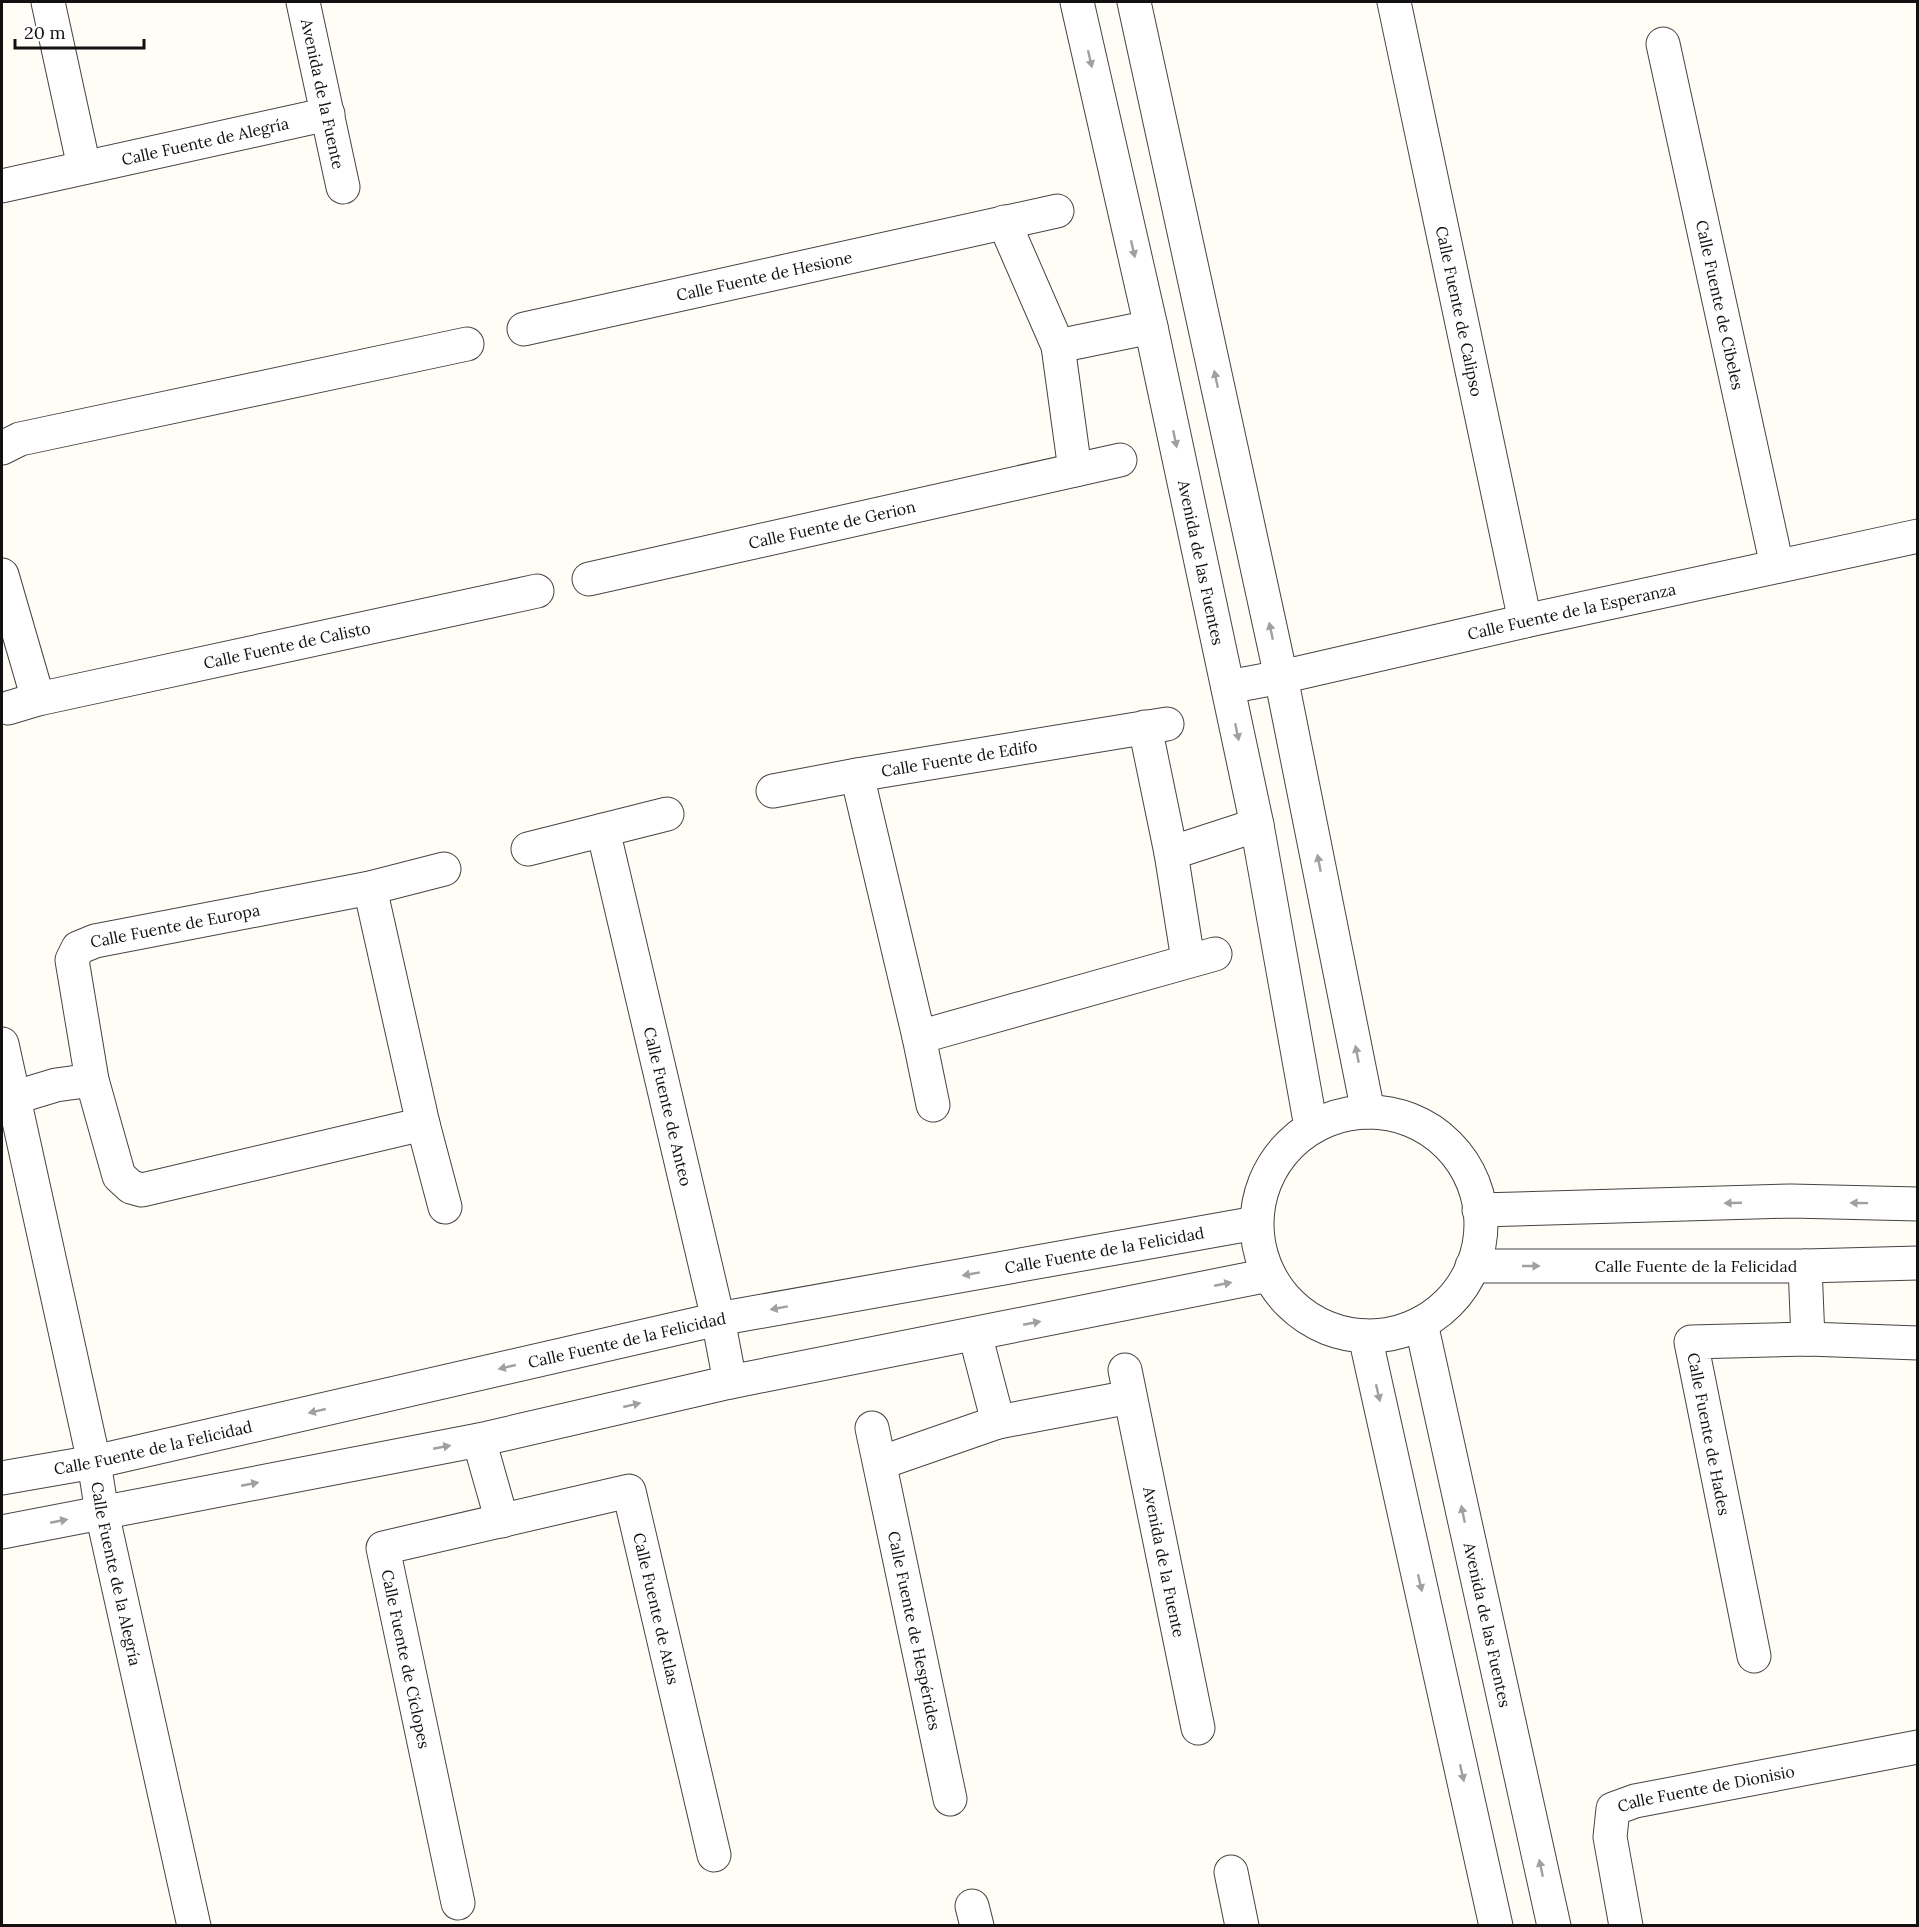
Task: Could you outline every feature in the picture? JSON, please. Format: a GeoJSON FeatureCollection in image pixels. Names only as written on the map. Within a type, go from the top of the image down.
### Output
{"type":"FeatureCollection","features":[{"type":"Feature","properties":{"kind":"street"},"geometry":{"type":"LineString","coordinates":[[48,2],[84,168]]}},
{"type":"Feature","properties":{"kind":"street","name":"Avenida de la Fuente"},"geometry":{"type":"LineString","coordinates":[[303,2],[343,187]]}},
{"type":"Feature","properties":{"kind":"street","name":"Avenida de las Fuentes"},"geometry":{"type":"LineString","coordinates":[[1077,2],[1151,327],[1257,825],[1311,1127]]}},
{"type":"Feature","properties":{"kind":"street"},"geometry":{"type":"LineString","coordinates":[[1134,2],[1281,676],[1368,1112]]}},
{"type":"Feature","properties":{"kind":"street","name":"Calle Fuente de Calipso"},"geometry":{"type":"LineString","coordinates":[[1394,2],[1525,621]]}},
{"type":"Feature","properties":{"kind":"street","name":"Calle Fuente de Cibeles"},"geometry":{"type":"LineString","coordinates":[[1663,44],[1777,566]]}},
{"type":"Feature","properties":{"kind":"street","name":"Calle Fuente de Alegría"},"geometry":{"type":"LineString","coordinates":[[2,186],[328,114]]}},
{"type":"Feature","properties":{"kind":"street","name":"Calle Fuente de Hesione"},"geometry":{"type":"LineString","coordinates":[[524,329],[1057,211]]}},
{"type":"Feature","properties":{"kind":"street"},"geometry":{"type":"LineString","coordinates":[[1004,222],[1058,346],[1075,470]]}},
{"type":"Feature","properties":{"kind":"street"},"geometry":{"type":"LineString","coordinates":[[1058,346],[1151,327]]}},
{"type":"Feature","properties":{"kind":"street"},"geometry":{"type":"LineString","coordinates":[[2,448],[20,439],[467,344]]}},
{"type":"Feature","properties":{"kind":"street","name":"Calle Fuente de Gerion"},"geometry":{"type":"LineString","coordinates":[[589,579],[1120,460]]}},
{"type":"Feature","properties":{"kind":"street","name":"Calle Fuente de la Esperanza"},"geometry":{"type":"LineString","coordinates":[[1228,687],[1917,536]]}},
{"type":"Feature","properties":{"kind":"street","name":"Calle Fuente de Calisto"},"geometry":{"type":"LineString","coordinates":[[2,576],[23,704],[537,591]]}},
{"type":"Feature","properties":{"kind":"street","name":"Calle Fuente de Edifo"},"geometry":{"type":"LineString","coordinates":[[773,791],[856,774],[1156,726],[1171,853],[1201,957],[919,1037]]}},
{"type":"Feature","properties":{"kind":"street"},"geometry":{"type":"LineString","coordinates":[[856,774],[933,1105]]}},
{"type":"Feature","properties":{"kind":"street"},"geometry":{"type":"LineString","coordinates":[[528,849],[668,814]]}},
{"type":"Feature","properties":{"kind":"street"},"geometry":{"type":"LineString","coordinates":[[1171,853],[1257,825]]}},
{"type":"Feature","properties":{"kind":"street","name":"Calle Fuente de Anteo"},"geometry":{"type":"LineString","coordinates":[[603,830],[718,1319],[730,1383]]}},
{"type":"Feature","properties":{"kind":"street","name":"Calle Fuente de Europa"},"geometry":{"type":"LineString","coordinates":[[423,1124],[142,1190],[131,1187],[119,1176],[92,1080],[72,960],[78,948],[95,941],[370,888],[444,869]]}},
{"type":"Feature","properties":{"kind":"street"},"geometry":{"type":"LineString","coordinates":[[370,888],[423,1124],[445,1207]]}},
{"type":"Feature","properties":{"kind":"street"},"geometry":{"type":"LineString","coordinates":[[6,1071],[56,1085],[92,1080]]}},
{"type":"Feature","properties":{"kind":"street","name":"Calle Fuente de la Alegría"},"geometry":{"type":"LineString","coordinates":[[6,1071],[94,1462],[102,1513],[194,1926]]}},
{"type":"Feature","properties":{"kind":"street"},"geometry":{"type":"LineString","coordinates":[[1355,1112],[1368,1112],[1382,1112],[1409,1118],[1440,1137],[1453,1149],[1468,1172],[1478,1197],[1481,1225],[1473,1266],[1451,1302],[1422,1323],[1404,1331],[1377,1337],[1350,1335],[1325,1328],[1302,1315],[1284,1297],[1269,1275],[1260,1250],[1256,1223],[1260,1196],[1270,1171],[1285,1149],[1311,1127],[1329,1118],[1355,1112]]}},
{"type":"Feature","properties":{"kind":"street"},"geometry":{"type":"LineString","coordinates":[[1479,1210],[1791,1201],[1917,1204]]}},
{"type":"Feature","properties":{"kind":"street","name":"Calle Fuente de la Felicidad"},"geometry":{"type":"LineString","coordinates":[[2,1479],[94,1462],[718,1319],[1256,1223]]}},
{"type":"Feature","properties":{"kind":"street","name":"Calle Fuente de la Felicidad"},"geometry":{"type":"LineString","coordinates":[[1473,1266],[1805,1266],[1917,1263]]}},
{"type":"Feature","properties":{"kind":"street"},"geometry":{"type":"LineString","coordinates":[[1805,1266],[1808,1339]]}},
{"type":"Feature","properties":{"kind":"street"},"geometry":{"type":"LineString","coordinates":[[2,1532],[479,1440],[730,1383],[1269,1275]]}},
{"type":"Feature","properties":{"kind":"street","name":"Avenida de las Fuentes"},"geometry":{"type":"LineString","coordinates":[[1422,1323],[1554,1926]]}},
{"type":"Feature","properties":{"kind":"street"},"geometry":{"type":"LineString","coordinates":[[880,1464],[998,1422],[975,1334]]}},
{"type":"Feature","properties":{"kind":"street"},"geometry":{"type":"LineString","coordinates":[[1365,1336],[1496,1926]]}},
{"type":"Feature","properties":{"kind":"street","name":"Calle Fuente de Hades"},"geometry":{"type":"LineString","coordinates":[[1754,1656],[1691,1342],[1808,1339],[1917,1343]]}},
{"type":"Feature","properties":{"kind":"street","name":"Avenida de la Fuente"},"geometry":{"type":"LineString","coordinates":[[998,1422],[1128,1384],[1198,1728]]}},
{"type":"Feature","properties":{"kind":"street","name":"Calle Fuente de Hespérides"},"geometry":{"type":"LineString","coordinates":[[872,1428],[950,1799]]}},
{"type":"Feature","properties":{"kind":"street"},"geometry":{"type":"LineString","coordinates":[[479,1440],[502,1521]]}},
{"type":"Feature","properties":{"kind":"street","name":"Calle Fuente de Atlas"},"geometry":{"type":"LineString","coordinates":[[502,1521],[629,1491],[714,1855]]}},
{"type":"Feature","properties":{"kind":"street","name":"Calle Fuente de Cíclopes"},"geometry":{"type":"LineString","coordinates":[[458,1903],[383,1548],[502,1521]]}},
{"type":"Feature","properties":{"kind":"street","name":"Calle Fuente de Dionisio"},"geometry":{"type":"LineString","coordinates":[[1626,1926],[1610,1837],[1612,1809],[1635,1801],[1917,1746]]}},
{"type":"Feature","properties":{"kind":"street"},"geometry":{"type":"LineString","coordinates":[[1231,1872],[1242,1926]]}}]}
